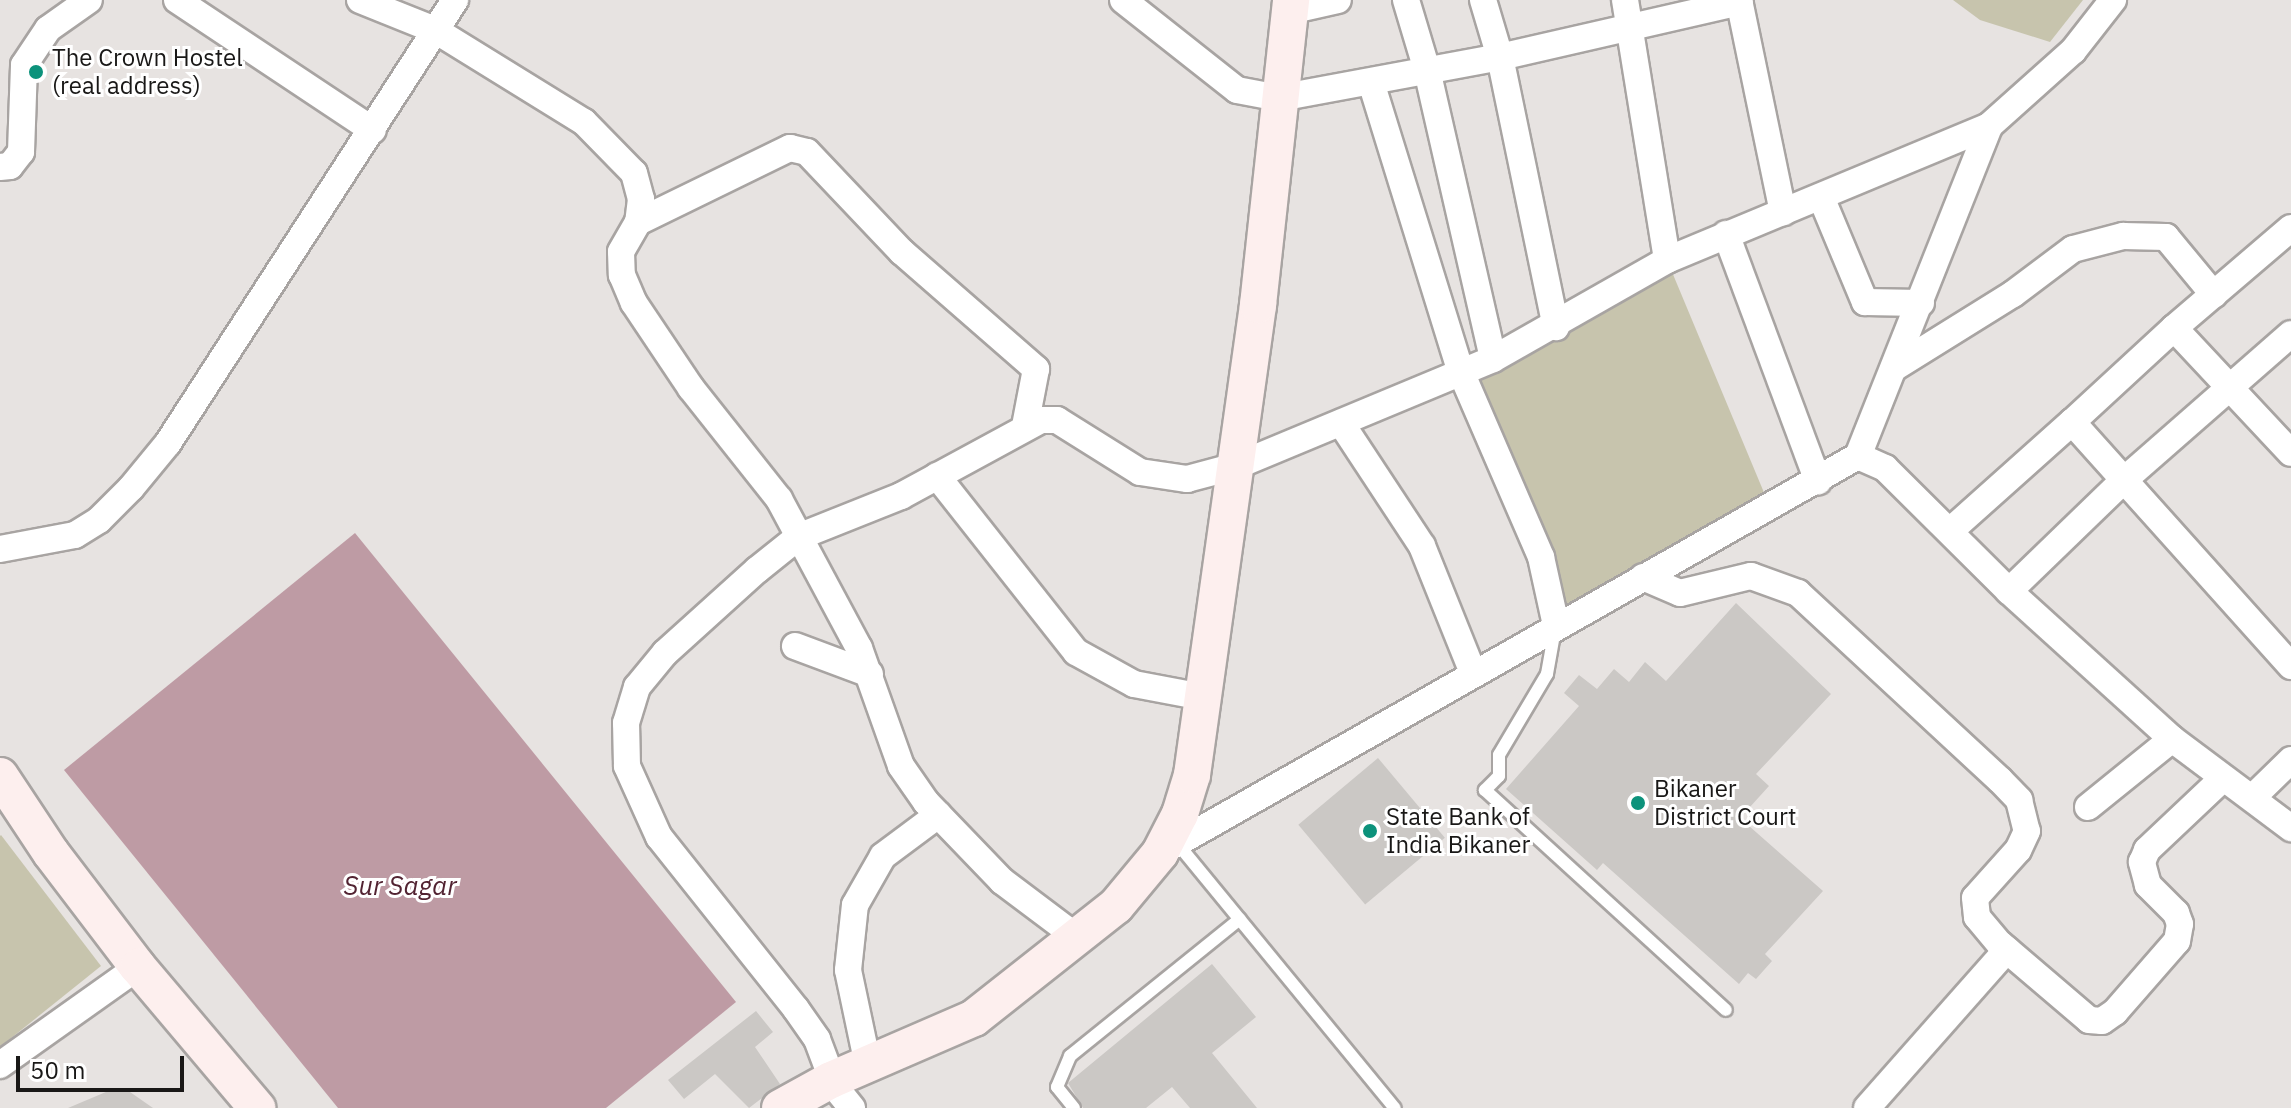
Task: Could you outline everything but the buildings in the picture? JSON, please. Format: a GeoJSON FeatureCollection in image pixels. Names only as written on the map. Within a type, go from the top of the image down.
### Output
{"type":"FeatureCollection","features":[{"type":"Feature","properties":{"kind":"street"},"geometry":{"type":"LineString","coordinates":[[0,167],[10,166],[21,152],[24,65],[48,29],[89,0]]}},
{"type":"Feature","properties":{"kind":"street"},"geometry":{"type":"LineString","coordinates":[[177,0],[373,130]]}},
{"type":"Feature","properties":{"kind":"street"},"geometry":{"type":"LineString","coordinates":[[360,0],[435,30],[584,122],[613,147],[634,173],[641,199],[638,222],[621,252],[622,275],[634,303],[691,388],[779,499],[870,674],[901,766],[938,815],[1002,881],[1078,938]]}},
{"type":"Feature","properties":{"kind":"street"},"geometry":{"type":"LineString","coordinates":[[0,549],[75,535],[99,520],[131,488],[168,443],[455,0]]}},
{"type":"Feature","properties":{"kind":"street"},"geometry":{"type":"LineString","coordinates":[[1123,0],[1237,90],[1279,98],[1500,57],[1740,1],[1783,212]]}},
{"type":"Feature","properties":{"kind":"street"},"geometry":{"type":"LineString","coordinates":[[1169,848],[1192,775],[1236,466],[1290,6],[1338,0]]}},
{"type":"Feature","properties":{"kind":"street"},"geometry":{"type":"LineString","coordinates":[[1406,0],[1427,70],[1493,359]]}},
{"type":"Feature","properties":{"kind":"street"},"geometry":{"type":"LineString","coordinates":[[1483,0],[1500,57],[1556,327]]}},
{"type":"Feature","properties":{"kind":"street"},"geometry":{"type":"LineString","coordinates":[[1625,0],[1667,260]]}},
{"type":"Feature","properties":{"kind":"street"},"geometry":{"type":"LineString","coordinates":[[842,1094],[817,1039],[796,1009],[659,837],[627,766],[626,723],[637,687],[665,653],[798,537],[937,476],[1025,426],[1057,420],[1140,472],[1187,479],[1236,466],[1493,359],[1556,327],[1667,260],[1989,126],[2073,51],[2113,0]]}},
{"type":"Feature","properties":{"kind":"street"},"geometry":{"type":"LineString","coordinates":[[1371,82],[1461,372],[1541,557],[1556,625]]}},
{"type":"Feature","properties":{"kind":"street"},"geometry":{"type":"LineString","coordinates":[[780,1108],[842,1094],[868,1065],[974,1018],[1116,906],[1169,848],[1556,625],[1858,456],[1989,126]]}},
{"type":"Feature","properties":{"kind":"street"},"geometry":{"type":"LineString","coordinates":[[638,222],[790,148],[807,152],[902,252],[1036,369],[1025,426]]}},
{"type":"Feature","properties":{"kind":"street"},"geometry":{"type":"LineString","coordinates":[[1821,197],[1865,302],[1921,303]]}},
{"type":"Feature","properties":{"kind":"street"},"geometry":{"type":"LineString","coordinates":[[1950,531],[2174,328],[2291,228]]}},
{"type":"Feature","properties":{"kind":"street"},"geometry":{"type":"LineString","coordinates":[[1726,234],[1818,481]]}},
{"type":"Feature","properties":{"kind":"street"},"geometry":{"type":"LineString","coordinates":[[1894,368],[2013,294],[2073,249],[2123,236],[2166,237],[2214,295]]}},
{"type":"Feature","properties":{"kind":"street"},"geometry":{"type":"LineString","coordinates":[[2174,328],[2291,453]]}},
{"type":"Feature","properties":{"kind":"street"},"geometry":{"type":"LineString","coordinates":[[2009,591],[2123,481],[2291,334]]}},
{"type":"Feature","properties":{"kind":"street"},"geometry":{"type":"LineString","coordinates":[[2072,422],[2291,666]]}},
{"type":"Feature","properties":{"kind":"street"},"geometry":{"type":"LineString","coordinates":[[1341,423],[1422,546],[1473,673]]}},
{"type":"Feature","properties":{"kind":"street"},"geometry":{"type":"LineString","coordinates":[[1858,456],[1885,468],[2009,591],[2172,739],[2291,828]]}},
{"type":"Feature","properties":{"kind":"street"},"geometry":{"type":"LineString","coordinates":[[937,476],[1076,652],[1134,684],[1203,697]]}},
{"type":"Feature","properties":{"kind":"street"},"geometry":{"type":"LineString","coordinates":[[1643,577],[1680,593],[1751,576],[1798,593],[2019,800],[2027,831],[2018,850],[1975,898],[1974,908],[1986,930],[2089,1020],[2102,1021],[2115,1012],[2177,941],[2180,924],[2143,874],[2147,850],[2222,779]]}},
{"type":"Feature","properties":{"kind":"street"},"geometry":{"type":"LineString","coordinates":[[795,646],[870,674]]}},
{"type":"Feature","properties":{"kind":"street"},"geometry":{"type":"LineString","coordinates":[[2088,807],[2172,739]]}},
{"type":"Feature","properties":{"kind":"street"},"geometry":{"type":"LineString","coordinates":[[2253,797],[2291,760]]}},
{"type":"Feature","properties":{"kind":"street"},"geometry":{"type":"LineString","coordinates":[[0,776],[51,853],[138,967],[257,1108]]}},
{"type":"Feature","properties":{"kind":"street"},"geometry":{"type":"LineString","coordinates":[[868,1065],[848,970],[855,905],[883,856],[938,815]]}},
{"type":"Feature","properties":{"kind":"street"},"geometry":{"type":"LineString","coordinates":[[1867,1108],[2007,950]]}},
{"type":"Feature","properties":{"kind":"street"},"geometry":{"type":"LineString","coordinates":[[0,1065],[138,967]]}},
{"type":"Feature","properties":{"kind":"lane"},"geometry":{"type":"LineString","coordinates":[[1556,625],[1547,674],[1499,755],[1499,776],[1485,790],[1726,1010]]}},
{"type":"Feature","properties":{"kind":"lane"},"geometry":{"type":"LineString","coordinates":[[1169,848],[1240,919],[1395,1108]]}},
{"type":"Feature","properties":{"kind":"lane"},"geometry":{"type":"LineString","coordinates":[[1074,1108],[1057,1087],[1070,1056],[1240,919]]}},
{"type":"Feature","properties":{"kind":"shaded area"},"geometry":{"type":"Polygon","coordinates":[[[1953,0],[2083,0],[2050,42],[1980,20],[1953,0]]]}},
{"type":"Feature","properties":{"kind":"shaded area"},"geometry":{"type":"Polygon","coordinates":[[[1667,260],[1770,507],[1556,625],[1461,372],[1667,260]]]}},
{"type":"Feature","properties":{"kind":"shaded area"},"geometry":{"type":"Polygon","coordinates":[[[0,836],[101,966],[0,1047],[0,836]]]}},
{"type":"Feature","properties":{"kind":"water","name":"Sur Sagar"},"geometry":{"type":"Polygon","coordinates":[[[355,533],[736,1002],[606,1108],[338,1108],[64,770],[355,533]]]}},
{"type":"Feature","properties":{"kind":"place","name":"The Crown Hostel (real address)"},"geometry":{"type":"Point","coordinates":[36,72]}},
{"type":"Feature","properties":{"kind":"place","name":"Bikaner District Court"},"geometry":{"type":"Point","coordinates":[1638,803]}},
{"type":"Feature","properties":{"kind":"place","name":"State Bank of India Bikaner"},"geometry":{"type":"Point","coordinates":[1370,831]}}]}
